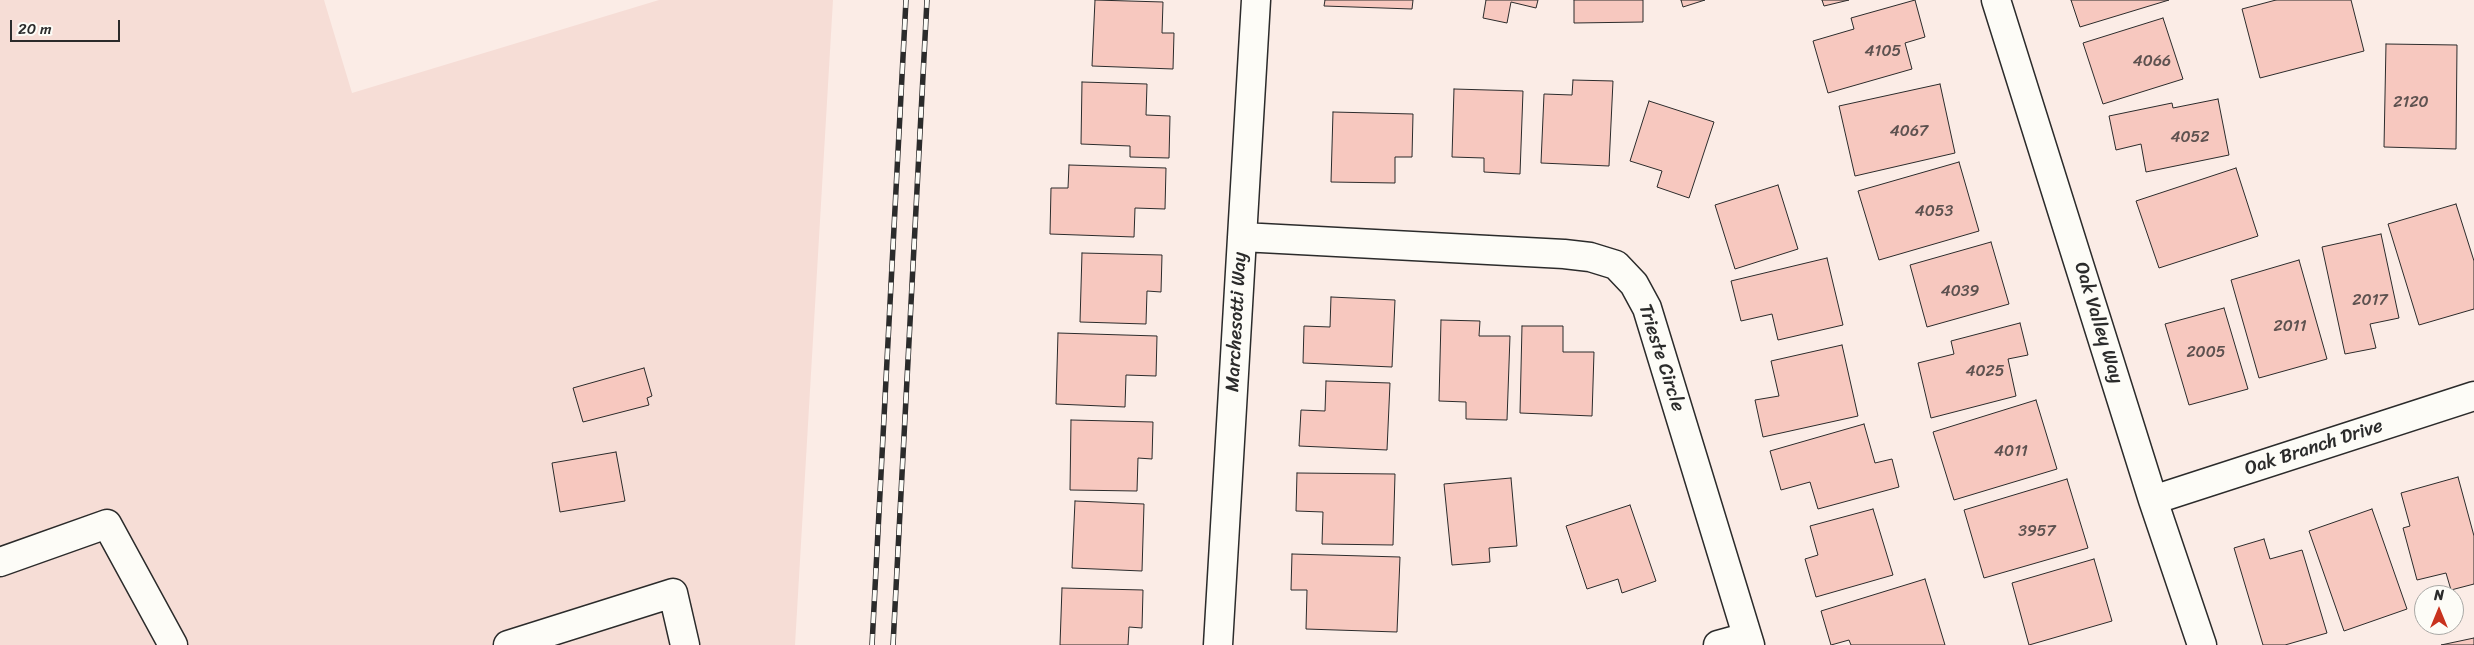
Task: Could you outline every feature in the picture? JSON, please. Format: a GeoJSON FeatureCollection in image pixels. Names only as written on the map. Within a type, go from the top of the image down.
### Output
{"type":"FeatureCollection","features":[{"type":"Feature","properties":{"kind":"street","name":"Marchesotti Way"},"geometry":{"type":"LineString","coordinates":[[1218,645],[1256,0]]}},
{"type":"Feature","properties":{"kind":"street","name":"Oak Valley Way"},"geometry":{"type":"LineString","coordinates":[[1996,0],[2153,500],[2202,645]]}},
{"type":"Feature","properties":{"kind":"street","name":"Trieste Circle"},"geometry":{"type":"LineString","coordinates":[[1242,237],[1564,254],[1590,257],[1616,265],[1634,284],[1647,308],[1748,641]]}},
{"type":"Feature","properties":{"kind":"street","name":"Oak Branch Drive"},"geometry":{"type":"LineString","coordinates":[[2153,500],[2474,396]]}},
{"type":"Feature","properties":{"kind":"street"},"geometry":{"type":"LineString","coordinates":[[0,562],[107,524],[173,645]]}},
{"type":"Feature","properties":{"kind":"street"},"geometry":{"type":"LineString","coordinates":[[508,645],[674,593],[685,645]]}},
{"type":"Feature","properties":{"kind":"street"},"geometry":{"type":"LineString","coordinates":[[1718,645],[1748,641]]}},
{"type":"Feature","properties":{"kind":"shaded area"},"geometry":{"type":"Polygon","coordinates":[[[0,0],[324,0],[352,93],[659,0],[833,0],[795,645],[0,645],[0,0]]]}},
{"type":"Feature","properties":{"kind":"building"},"geometry":{"type":"Polygon","coordinates":[[[1095,0],[1163,2],[1162,33],[1174,33],[1173,69],[1092,66],[1095,0]]]}},
{"type":"Feature","properties":{"kind":"building"},"geometry":{"type":"Polygon","coordinates":[[[1325,0],[1413,0],[1412,9],[1324,6],[1325,0]]]}},
{"type":"Feature","properties":{"kind":"building"},"geometry":{"type":"Polygon","coordinates":[[[1486,0],[1538,0],[1536,8],[1511,2],[1507,23],[1483,18],[1486,0]]]}},
{"type":"Feature","properties":{"kind":"building"},"geometry":{"type":"Polygon","coordinates":[[[1574,0],[1643,0],[1643,22],[1574,23],[1574,0]]]}},
{"type":"Feature","properties":{"kind":"building"},"geometry":{"type":"Polygon","coordinates":[[[1681,0],[1705,0],[1683,7],[1681,0]]]}},
{"type":"Feature","properties":{"kind":"building"},"geometry":{"type":"Polygon","coordinates":[[[1822,0],[1849,0],[1824,6],[1822,0]]]}},
{"type":"Feature","properties":{"kind":"building"},"geometry":{"type":"Polygon","coordinates":[[[1915,0],[1925,37],[1905,43],[1912,69],[1828,93],[1813,41],[1854,29],[1851,18],[1915,0]]]}},
{"type":"Feature","properties":{"kind":"building"},"geometry":{"type":"Polygon","coordinates":[[[2071,0],[2169,0],[2080,27],[2071,0]]]}},
{"type":"Feature","properties":{"kind":"building"},"geometry":{"type":"Polygon","coordinates":[[[2276,0],[2351,0],[2364,51],[2260,78],[2242,9],[2276,0]]]}},
{"type":"Feature","properties":{"kind":"building"},"geometry":{"type":"Polygon","coordinates":[[[2163,18],[2183,79],[2103,104],[2083,43],[2163,18]]]}},
{"type":"Feature","properties":{"kind":"building"},"geometry":{"type":"Polygon","coordinates":[[[2386,44],[2457,45],[2456,149],[2384,147],[2386,44]]]}},
{"type":"Feature","properties":{"kind":"building"},"geometry":{"type":"Polygon","coordinates":[[[1573,80],[1613,81],[1609,166],[1541,163],[1544,94],[1572,95],[1573,80]]]}},
{"type":"Feature","properties":{"kind":"building"},"geometry":{"type":"Polygon","coordinates":[[[1082,82],[1147,84],[1146,115],[1170,116],[1169,158],[1130,157],[1130,146],[1081,144],[1082,82]]]}},
{"type":"Feature","properties":{"kind":"building"},"geometry":{"type":"Polygon","coordinates":[[[1940,84],[1955,153],[1855,176],[1839,106],[1940,84]]]}},
{"type":"Feature","properties":{"kind":"building"},"geometry":{"type":"Polygon","coordinates":[[[1454,89],[1523,91],[1520,174],[1484,172],[1484,158],[1452,157],[1454,89]]]}},
{"type":"Feature","properties":{"kind":"building"},"geometry":{"type":"Polygon","coordinates":[[[2218,99],[2229,155],[2146,172],[2141,144],[2116,150],[2109,116],[2172,103],[2173,108],[2218,99]]]}},
{"type":"Feature","properties":{"kind":"building"},"geometry":{"type":"Polygon","coordinates":[[[1649,101],[1714,122],[1689,198],[1657,187],[1662,171],[1630,161],[1649,101]]]}},
{"type":"Feature","properties":{"kind":"building"},"geometry":{"type":"Polygon","coordinates":[[[1333,112],[1413,114],[1412,157],[1395,157],[1395,183],[1331,182],[1333,112]]]}},
{"type":"Feature","properties":{"kind":"building"},"geometry":{"type":"Polygon","coordinates":[[[1959,162],[1979,231],[1879,260],[1858,191],[1959,162]]]}},
{"type":"Feature","properties":{"kind":"building"},"geometry":{"type":"Polygon","coordinates":[[[1069,165],[1166,168],[1165,209],[1135,208],[1134,237],[1050,234],[1051,188],[1068,188],[1069,165]]]}},
{"type":"Feature","properties":{"kind":"building"},"geometry":{"type":"Polygon","coordinates":[[[2236,168],[2258,236],[2159,268],[2136,201],[2236,168]]]}},
{"type":"Feature","properties":{"kind":"building"},"geometry":{"type":"Polygon","coordinates":[[[1778,185],[1798,249],[1735,269],[1715,205],[1778,185]]]}},
{"type":"Feature","properties":{"kind":"building"},"geometry":{"type":"Polygon","coordinates":[[[2456,204],[2474,261],[2474,309],[2419,325],[2388,224],[2456,204]]]}},
{"type":"Feature","properties":{"kind":"building"},"geometry":{"type":"Polygon","coordinates":[[[2381,234],[2399,318],[2370,324],[2376,348],[2345,354],[2322,247],[2381,234]]]}},
{"type":"Feature","properties":{"kind":"building"},"geometry":{"type":"Polygon","coordinates":[[[1991,242],[2009,304],[1927,327],[1910,265],[1991,242]]]}},
{"type":"Feature","properties":{"kind":"building"},"geometry":{"type":"Polygon","coordinates":[[[1082,253],[1162,255],[1161,292],[1147,291],[1146,324],[1080,322],[1082,253]]]}},
{"type":"Feature","properties":{"kind":"building"},"geometry":{"type":"Polygon","coordinates":[[[1827,258],[1843,325],[1778,340],[1772,314],[1741,321],[1731,281],[1827,258]]]}},
{"type":"Feature","properties":{"kind":"building"},"geometry":{"type":"Polygon","coordinates":[[[2299,260],[2327,359],[2259,378],[2231,280],[2299,260]]]}},
{"type":"Feature","properties":{"kind":"building"},"geometry":{"type":"Polygon","coordinates":[[[1331,297],[1395,300],[1392,367],[1303,363],[1304,326],[1330,327],[1331,297]]]}},
{"type":"Feature","properties":{"kind":"building"},"geometry":{"type":"Polygon","coordinates":[[[2224,308],[2248,389],[2189,405],[2165,324],[2224,308]]]}},
{"type":"Feature","properties":{"kind":"building"},"geometry":{"type":"Polygon","coordinates":[[[1441,320],[1480,321],[1479,336],[1510,336],[1507,420],[1466,419],[1466,402],[1439,401],[1441,320]]]}},
{"type":"Feature","properties":{"kind":"building"},"geometry":{"type":"Polygon","coordinates":[[[2020,323],[2028,355],[2008,359],[2016,396],[1931,418],[1918,363],[1954,354],[1951,341],[2020,323]]]}},
{"type":"Feature","properties":{"kind":"building"},"geometry":{"type":"Polygon","coordinates":[[[1522,326],[1563,326],[1563,352],[1594,352],[1592,416],[1520,413],[1522,326]]]}},
{"type":"Feature","properties":{"kind":"building"},"geometry":{"type":"Polygon","coordinates":[[[1058,333],[1157,336],[1156,376],[1126,375],[1125,407],[1056,404],[1058,333]]]}},
{"type":"Feature","properties":{"kind":"building"},"geometry":{"type":"Polygon","coordinates":[[[1842,345],[1858,416],[1763,437],[1755,400],[1779,396],[1771,361],[1842,345]]]}},
{"type":"Feature","properties":{"kind":"building"},"geometry":{"type":"Polygon","coordinates":[[[644,368],[652,396],[647,398],[649,405],[583,422],[573,388],[644,368]]]}},
{"type":"Feature","properties":{"kind":"building"},"geometry":{"type":"Polygon","coordinates":[[[1326,381],[1390,383],[1387,450],[1299,446],[1301,410],[1325,411],[1326,381]]]}},
{"type":"Feature","properties":{"kind":"building"},"geometry":{"type":"Polygon","coordinates":[[[2036,400],[2057,469],[1954,500],[1933,432],[2036,400]]]}},
{"type":"Feature","properties":{"kind":"building"},"geometry":{"type":"Polygon","coordinates":[[[1071,420],[1153,422],[1152,459],[1138,458],[1137,491],[1070,490],[1071,420]]]}},
{"type":"Feature","properties":{"kind":"building"},"geometry":{"type":"Polygon","coordinates":[[[1864,424],[1875,463],[1892,459],[1899,487],[1818,509],[1810,482],[1781,490],[1770,451],[1864,424]]]}},
{"type":"Feature","properties":{"kind":"building"},"geometry":{"type":"Polygon","coordinates":[[[616,452],[625,501],[560,512],[552,463],[616,452]]]}},
{"type":"Feature","properties":{"kind":"building"},"geometry":{"type":"Polygon","coordinates":[[[1297,473],[1395,474],[1393,545],[1322,544],[1323,512],[1296,511],[1297,473]]]}},
{"type":"Feature","properties":{"kind":"building"},"geometry":{"type":"Polygon","coordinates":[[[2458,477],[2474,536],[2474,584],[2464,587],[2464,585],[2450,585],[2446,573],[2417,580],[2403,528],[2410,526],[2401,493],[2458,477]]]}},
{"type":"Feature","properties":{"kind":"building"},"geometry":{"type":"Polygon","coordinates":[[[1511,478],[1517,546],[1489,548],[1490,562],[1452,565],[1444,484],[1511,478]]]}},
{"type":"Feature","properties":{"kind":"building"},"geometry":{"type":"Polygon","coordinates":[[[2067,479],[2088,548],[1984,578],[1964,510],[2067,479]]]}},
{"type":"Feature","properties":{"kind":"building"},"geometry":{"type":"Polygon","coordinates":[[[1075,501],[1144,504],[1142,571],[1072,568],[1075,501]]]}},
{"type":"Feature","properties":{"kind":"building"},"geometry":{"type":"Polygon","coordinates":[[[1630,505],[1656,581],[1622,593],[1618,579],[1587,589],[1566,526],[1630,505]]]}},
{"type":"Feature","properties":{"kind":"building"},"geometry":{"type":"Polygon","coordinates":[[[1873,509],[1893,575],[1816,597],[1805,559],[1818,555],[1810,526],[1873,509]]]}},
{"type":"Feature","properties":{"kind":"building"},"geometry":{"type":"Polygon","coordinates":[[[2372,509],[2407,609],[2344,631],[2309,531],[2372,509]]]}},
{"type":"Feature","properties":{"kind":"building"},"geometry":{"type":"Polygon","coordinates":[[[2264,539],[2270,559],[2302,550],[2327,633],[2285,645],[2263,645],[2234,548],[2264,539]]]}},
{"type":"Feature","properties":{"kind":"building"},"geometry":{"type":"Polygon","coordinates":[[[1292,554],[1400,557],[1397,632],[1306,629],[1307,590],[1291,590],[1292,554]]]}},
{"type":"Feature","properties":{"kind":"building"},"geometry":{"type":"Polygon","coordinates":[[[2094,559],[2112,621],[2029,645],[2012,583],[2094,559]]]}},
{"type":"Feature","properties":{"kind":"building"},"geometry":{"type":"Polygon","coordinates":[[[1925,579],[1945,645],[1851,645],[1849,640],[1831,645],[1821,611],[1925,579]]]}},
{"type":"Feature","properties":{"kind":"building"},"geometry":{"type":"Polygon","coordinates":[[[1062,588],[1143,590],[1142,628],[1129,627],[1128,645],[1060,645],[1062,588]]]}},
{"type":"Feature","properties":{"kind":"building"},"geometry":{"type":"Polygon","coordinates":[[[2474,638],[2474,645],[2441,645],[2474,638]]]}},
{"type":"Feature","properties":{"kind":"railway"},"geometry":{"type":"LineString","coordinates":[[872,645],[906,0]]}},
{"type":"Feature","properties":{"kind":"railway"},"geometry":{"type":"LineString","coordinates":[[893,645],[927,0]]}}]}
